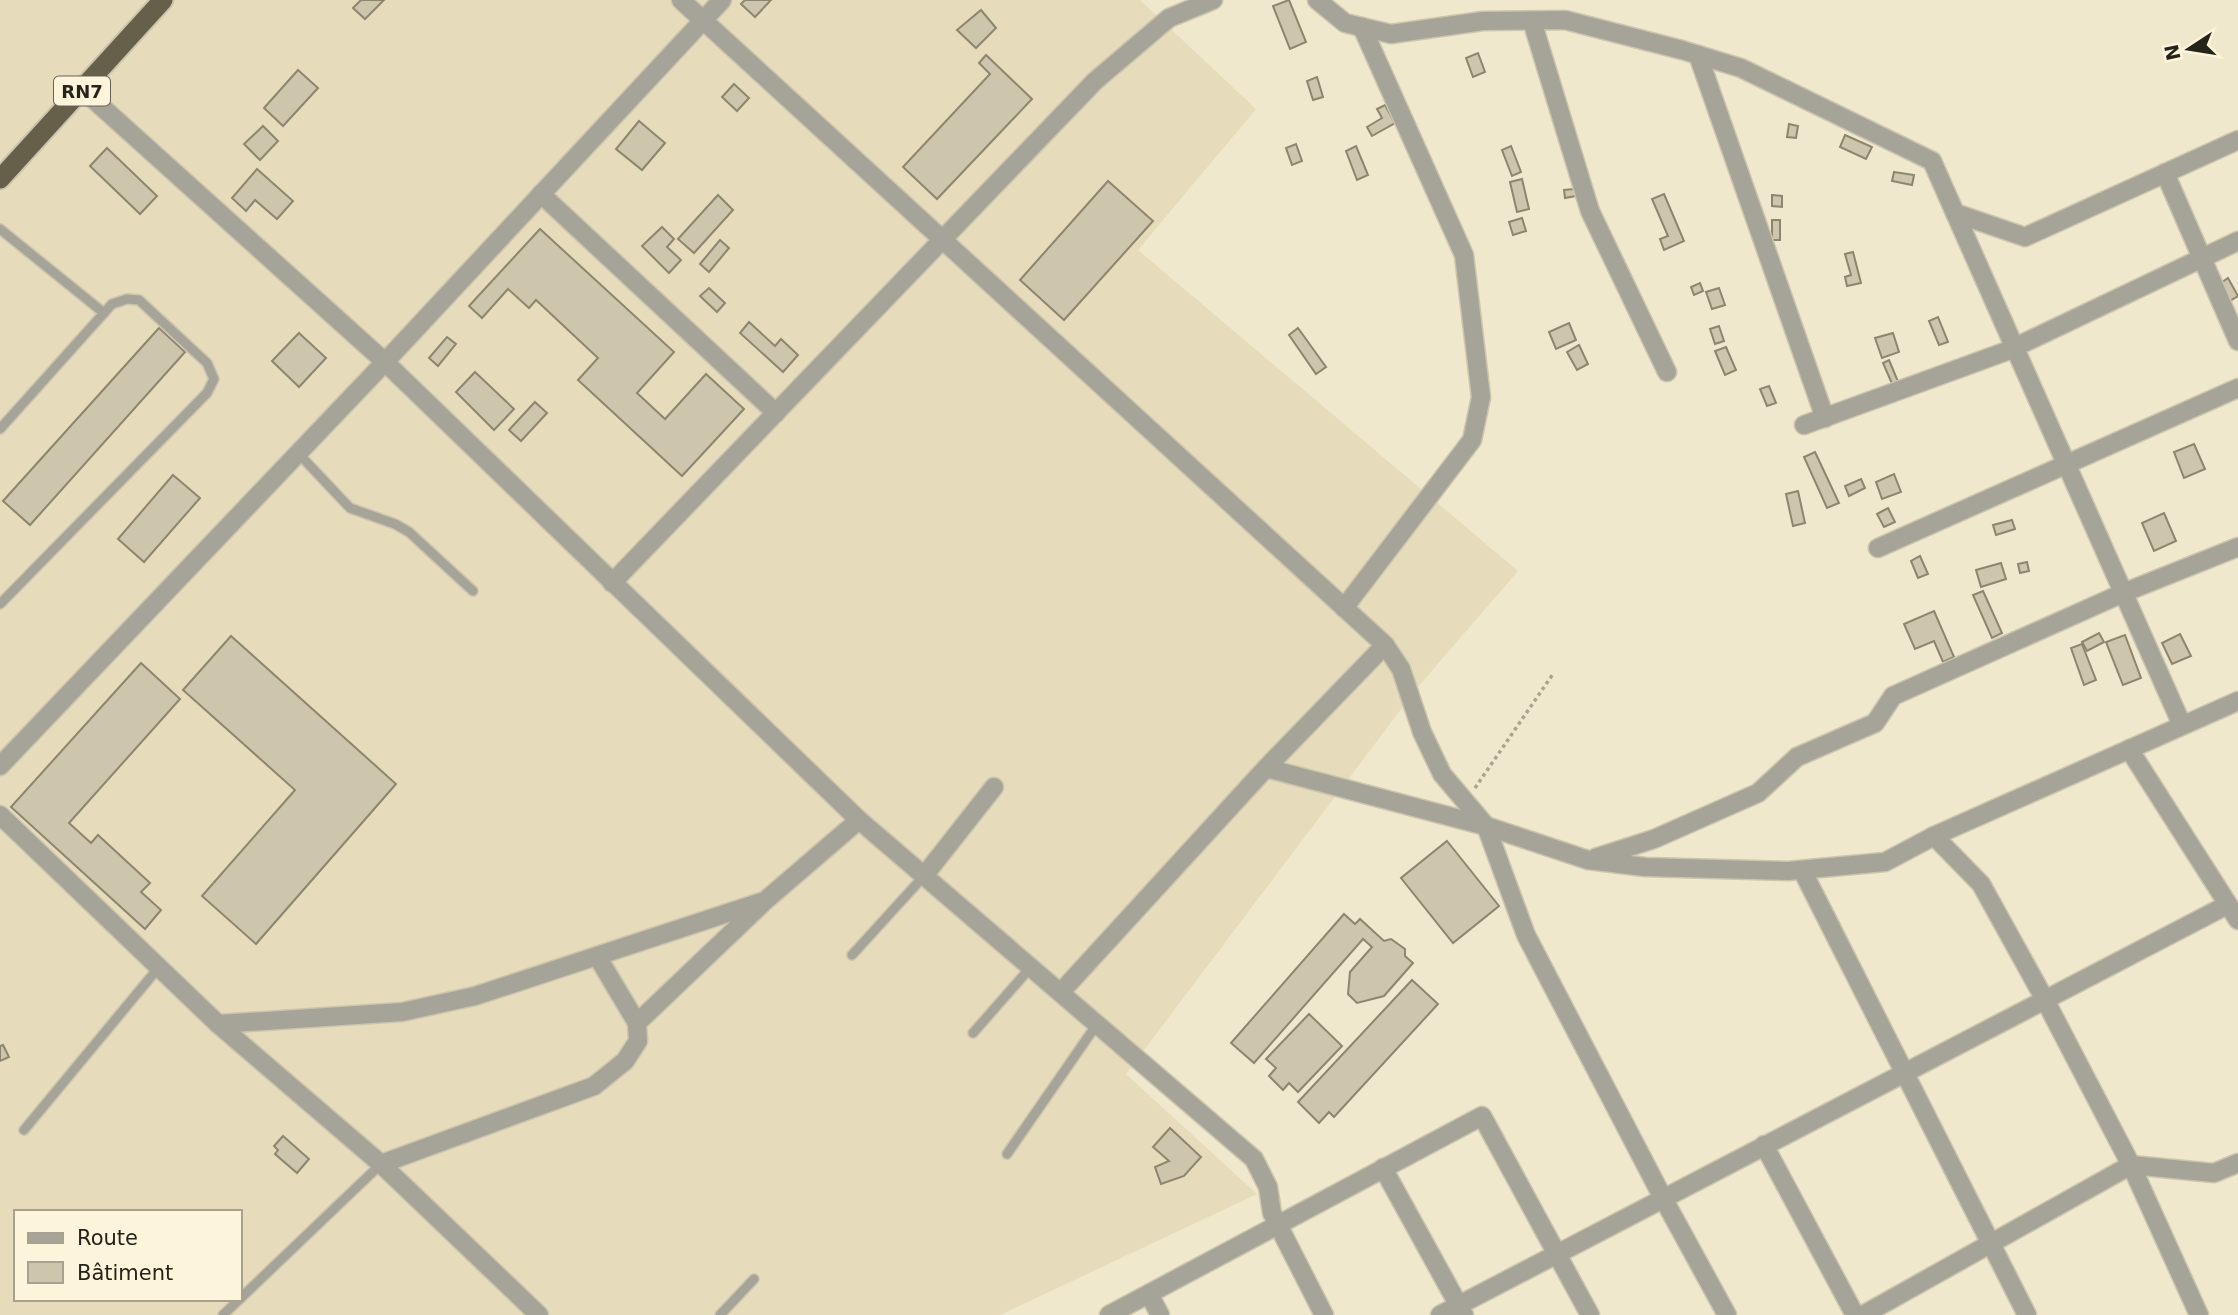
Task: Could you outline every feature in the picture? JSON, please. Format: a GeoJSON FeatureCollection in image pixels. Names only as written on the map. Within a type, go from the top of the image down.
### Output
{"type":"FeatureCollection","features":[{"type":"Feature","properties":{"kind":"highway","name":"RN7"},"geometry":{"type":"LineString","coordinates":[[0,179],[163,0]]}},
{"type":"Feature","properties":{"kind":"street"},"geometry":{"type":"LineString","coordinates":[[681,0],[1385,645],[1401,669],[1422,732],[1442,774],[1486,826],[1526,935],[1727,1315]]}},
{"type":"Feature","properties":{"kind":"street"},"geometry":{"type":"LineString","coordinates":[[0,766],[384,362],[722,0]]}},
{"type":"Feature","properties":{"kind":"street"},"geometry":{"type":"LineString","coordinates":[[612,583],[1095,81],[1169,18],[1213,0]]}},
{"type":"Feature","properties":{"kind":"street"},"geometry":{"type":"LineString","coordinates":[[1319,1],[1345,23],[1391,34],[1483,21],[1565,20],[1741,68],[1932,161],[2182,725]]}},
{"type":"Feature","properties":{"kind":"street"},"geometry":{"type":"LineString","coordinates":[[1532,21],[1590,211],[1667,372]]}},
{"type":"Feature","properties":{"kind":"street"},"geometry":{"type":"LineString","coordinates":[[1345,608],[1472,440],[1481,397],[1464,256],[1362,27]]}},
{"type":"Feature","properties":{"kind":"street"},"geometry":{"type":"LineString","coordinates":[[1698,55],[1825,418]]}},
{"type":"Feature","properties":{"kind":"street"},"geometry":{"type":"LineString","coordinates":[[83,90],[384,362],[859,820],[1254,1159],[1268,1187],[1272,1213],[1324,1315]]}},
{"type":"Feature","properties":{"kind":"street"},"geometry":{"type":"LineString","coordinates":[[1955,213],[2025,237],[2238,140]]}},
{"type":"Feature","properties":{"kind":"street"},"geometry":{"type":"LineString","coordinates":[[2165,173],[2238,341]]}},
{"type":"Feature","properties":{"kind":"street"},"geometry":{"type":"LineString","coordinates":[[541,194],[776,413]]}},
{"type":"Feature","properties":{"kind":"street"},"geometry":{"type":"LineString","coordinates":[[1804,425],[2015,348],[2238,241]]}},
{"type":"Feature","properties":{"kind":"street"},"geometry":{"type":"LineString","coordinates":[[1878,548],[2238,388]]}},
{"type":"Feature","properties":{"kind":"street"},"geometry":{"type":"LineString","coordinates":[[1588,860],[1654,839],[1758,793],[1797,757],[1875,723],[1893,696],[2123,593],[2238,547]]}},
{"type":"Feature","properties":{"kind":"street"},"geometry":{"type":"LineString","coordinates":[[1061,992],[1266,768],[1385,645]]}},
{"type":"Feature","properties":{"kind":"street"},"geometry":{"type":"LineString","coordinates":[[1266,768],[1486,826],[1588,860],[1645,867],[1788,871],[1885,862],[1934,836],[2238,701]]}},
{"type":"Feature","properties":{"kind":"street"},"geometry":{"type":"LineString","coordinates":[[2129,749],[2238,920]]}},
{"type":"Feature","properties":{"kind":"street"},"geometry":{"type":"LineString","coordinates":[[924,876],[994,787]]}},
{"type":"Feature","properties":{"kind":"street"},"geometry":{"type":"LineString","coordinates":[[0,815],[218,1024],[381,1164],[539,1315]]}},
{"type":"Feature","properties":{"kind":"street"},"geometry":{"type":"LineString","coordinates":[[637,1023],[766,900],[859,820]]}},
{"type":"Feature","properties":{"kind":"street"},"geometry":{"type":"LineString","coordinates":[[1934,836],[1981,884],[2045,998],[2131,1165],[2199,1315]]}},
{"type":"Feature","properties":{"kind":"street"},"geometry":{"type":"LineString","coordinates":[[1802,870],[2027,1315]]}},
{"type":"Feature","properties":{"kind":"street"},"geometry":{"type":"LineString","coordinates":[[218,1024],[402,1012],[475,996],[766,900]]}},
{"type":"Feature","properties":{"kind":"street"},"geometry":{"type":"LineString","coordinates":[[1440,1315],[1461,1310],[1557,1254],[2227,905]]}},
{"type":"Feature","properties":{"kind":"street"},"geometry":{"type":"LineString","coordinates":[[381,1164],[594,1086],[625,1061],[638,1041],[637,1023],[597,956]]}},
{"type":"Feature","properties":{"kind":"street"},"geometry":{"type":"LineString","coordinates":[[1109,1315],[1482,1116],[1590,1315]]}},
{"type":"Feature","properties":{"kind":"street"},"geometry":{"type":"LineString","coordinates":[[1764,1145],[1855,1315]]}},
{"type":"Feature","properties":{"kind":"street"},"geometry":{"type":"LineString","coordinates":[[1863,1315],[2131,1165],[2214,1173],[2238,1163]]}},
{"type":"Feature","properties":{"kind":"street"},"geometry":{"type":"LineString","coordinates":[[1383,1168],[1461,1310]]}},
{"type":"Feature","properties":{"kind":"street"},"geometry":{"type":"LineString","coordinates":[[1149,1294],[1160,1315]]}},
{"type":"Feature","properties":{"kind":"lane"},"geometry":{"type":"LineString","coordinates":[[0,229],[104,313]]}},
{"type":"Feature","properties":{"kind":"lane"},"geometry":{"type":"LineString","coordinates":[[0,429],[112,304],[127,299],[139,300],[207,363],[214,379],[207,393],[0,604]]}},
{"type":"Feature","properties":{"kind":"lane"},"geometry":{"type":"LineString","coordinates":[[298,453],[350,508],[395,524],[409,532],[473,591]]}},
{"type":"Feature","properties":{"kind":"lane"},"geometry":{"type":"LineString","coordinates":[[852,955],[924,876]]}},
{"type":"Feature","properties":{"kind":"lane"},"geometry":{"type":"LineString","coordinates":[[24,1130],[159,967]]}},
{"type":"Feature","properties":{"kind":"lane"},"geometry":{"type":"LineString","coordinates":[[973,1033],[1031,967]]}},
{"type":"Feature","properties":{"kind":"lane"},"geometry":{"type":"LineString","coordinates":[[1007,1154],[1097,1024]]}},
{"type":"Feature","properties":{"kind":"lane"},"geometry":{"type":"LineString","coordinates":[[242,1297],[381,1164]]}},
{"type":"Feature","properties":{"kind":"lane"},"geometry":{"type":"LineString","coordinates":[[720,1315],[754,1279]]}},
{"type":"Feature","properties":{"kind":"lane"},"geometry":{"type":"LineString","coordinates":[[223,1315],[238,1301]]}},
{"type":"Feature","properties":{"kind":"path"},"geometry":{"type":"LineString","coordinates":[[1476,787],[1553,674]]}},
{"type":"Feature","properties":{"kind":"shaded area"},"geometry":{"type":"Polygon","coordinates":[[[0,0],[1140,0],[1256,109],[1138,250],[1518,571],[1417,688],[1126,1074],[1257,1194],[1000,1315],[0,1315],[0,0]]]}},
{"type":"Feature","properties":{"kind":"building"},"geometry":{"type":"Polygon","coordinates":[[[361,0],[384,0],[365,19],[353,8],[361,0]]]}},
{"type":"Feature","properties":{"kind":"building"},"geometry":{"type":"Polygon","coordinates":[[[745,0],[771,0],[755,17],[741,4],[745,0]]]}},
{"type":"Feature","properties":{"kind":"building"},"geometry":{"type":"Polygon","coordinates":[[[1289,0],[1306,42],[1290,49],[1273,6],[1289,0]]]}},
{"type":"Feature","properties":{"kind":"building"},"geometry":{"type":"Polygon","coordinates":[[[981,10],[996,28],[976,48],[957,30],[981,10]]]}},
{"type":"Feature","properties":{"kind":"building"},"geometry":{"type":"Polygon","coordinates":[[[1478,53],[1485,72],[1473,77],[1466,58],[1478,53]]]}},
{"type":"Feature","properties":{"kind":"building"},"geometry":{"type":"Polygon","coordinates":[[[986,55],[1032,99],[937,199],[903,167],[990,74],[979,63],[986,55]]]}},
{"type":"Feature","properties":{"kind":"building"},"geometry":{"type":"Polygon","coordinates":[[[298,70],[318,88],[283,126],[264,108],[298,70]]]}},
{"type":"Feature","properties":{"kind":"building"},"geometry":{"type":"Polygon","coordinates":[[[1317,77],[1323,97],[1313,100],[1307,81],[1317,77]]]}},
{"type":"Feature","properties":{"kind":"building"},"geometry":{"type":"Polygon","coordinates":[[[734,84],[749,98],[737,111],[722,97],[734,84]]]}},
{"type":"Feature","properties":{"kind":"building"},"geometry":{"type":"Polygon","coordinates":[[[1385,105],[1395,123],[1372,136],[1367,127],[1382,118],[1377,109],[1385,105]]]}},
{"type":"Feature","properties":{"kind":"building"},"geometry":{"type":"Polygon","coordinates":[[[639,121],[665,143],[642,170],[616,149],[639,121]]]}},
{"type":"Feature","properties":{"kind":"building"},"geometry":{"type":"Polygon","coordinates":[[[1789,124],[1798,126],[1796,138],[1787,137],[1789,124]]]}},
{"type":"Feature","properties":{"kind":"building"},"geometry":{"type":"Polygon","coordinates":[[[263,126],[278,141],[260,160],[244,144],[263,126]]]}},
{"type":"Feature","properties":{"kind":"building"},"geometry":{"type":"Polygon","coordinates":[[[1845,135],[1872,147],[1866,159],[1840,147],[1845,135]]]}},
{"type":"Feature","properties":{"kind":"building"},"geometry":{"type":"Polygon","coordinates":[[[1296,144],[1302,161],[1292,165],[1286,148],[1296,144]]]}},
{"type":"Feature","properties":{"kind":"building"},"geometry":{"type":"Polygon","coordinates":[[[1356,146],[1368,175],[1357,180],[1346,151],[1356,146]]]}},
{"type":"Feature","properties":{"kind":"building"},"geometry":{"type":"Polygon","coordinates":[[[1511,146],[1521,172],[1512,176],[1502,150],[1511,146]]]}},
{"type":"Feature","properties":{"kind":"building"},"geometry":{"type":"Polygon","coordinates":[[[107,148],[157,196],[140,214],[90,166],[107,148]]]}},
{"type":"Feature","properties":{"kind":"building"},"geometry":{"type":"Polygon","coordinates":[[[257,169],[293,201],[277,219],[255,200],[246,211],[232,198],[257,169]]]}},
{"type":"Feature","properties":{"kind":"building"},"geometry":{"type":"Polygon","coordinates":[[[1894,172],[1914,175],[1912,185],[1892,181],[1894,172]]]}},
{"type":"Feature","properties":{"kind":"building"},"geometry":{"type":"Polygon","coordinates":[[[1522,179],[1529,209],[1517,212],[1510,182],[1522,179]]]}},
{"type":"Feature","properties":{"kind":"building"},"geometry":{"type":"Polygon","coordinates":[[[1108,181],[1153,221],[1064,320],[1020,280],[1108,181]]]}},
{"type":"Feature","properties":{"kind":"building"},"geometry":{"type":"Polygon","coordinates":[[[1574,189],[1576,196],[1565,198],[1564,190],[1574,189]]]}},
{"type":"Feature","properties":{"kind":"building"},"geometry":{"type":"Polygon","coordinates":[[[1664,194],[1684,241],[1664,250],[1660,239],[1668,236],[1652,199],[1664,194]]]}},
{"type":"Feature","properties":{"kind":"building"},"geometry":{"type":"Polygon","coordinates":[[[718,195],[733,210],[694,253],[678,239],[718,195]]]}},
{"type":"Feature","properties":{"kind":"building"},"geometry":{"type":"Polygon","coordinates":[[[1772,195],[1782,196],[1782,207],[1772,206],[1772,195]]]}},
{"type":"Feature","properties":{"kind":"building"},"geometry":{"type":"Polygon","coordinates":[[[1522,218],[1526,231],[1513,235],[1509,222],[1522,218]]]}},
{"type":"Feature","properties":{"kind":"building"},"geometry":{"type":"Polygon","coordinates":[[[1772,220],[1780,220],[1780,240],[1772,240],[1772,220]]]}},
{"type":"Feature","properties":{"kind":"building"},"geometry":{"type":"Polygon","coordinates":[[[662,227],[674,239],[667,247],[681,260],[669,273],[642,246],[662,227]]]}},
{"type":"Feature","properties":{"kind":"building"},"geometry":{"type":"Polygon","coordinates":[[[540,229],[674,352],[637,393],[665,419],[706,374],[744,409],[682,476],[578,380],[598,358],[536,300],[529,308],[508,289],[482,318],[469,306],[540,229]]]}},
{"type":"Feature","properties":{"kind":"building"},"geometry":{"type":"Polygon","coordinates":[[[720,240],[729,248],[709,272],[700,264],[720,240]]]}},
{"type":"Feature","properties":{"kind":"building"},"geometry":{"type":"Polygon","coordinates":[[[1853,252],[1861,283],[1847,286],[1845,277],[1851,275],[1845,254],[1853,252]]]}},
{"type":"Feature","properties":{"kind":"building"},"geometry":{"type":"Polygon","coordinates":[[[2228,278],[2238,296],[2228,302],[2218,285],[2228,278]]]}},
{"type":"Feature","properties":{"kind":"building"},"geometry":{"type":"Polygon","coordinates":[[[1700,283],[1703,291],[1694,295],[1691,287],[1700,283]]]}},
{"type":"Feature","properties":{"kind":"building"},"geometry":{"type":"Polygon","coordinates":[[[709,288],[725,303],[717,312],[700,296],[709,288]]]}},
{"type":"Feature","properties":{"kind":"building"},"geometry":{"type":"Polygon","coordinates":[[[1719,288],[1725,305],[1712,309],[1706,292],[1719,288]]]}},
{"type":"Feature","properties":{"kind":"building"},"geometry":{"type":"Polygon","coordinates":[[[1938,317],[1948,342],[1939,345],[1929,321],[1938,317]]]}},
{"type":"Feature","properties":{"kind":"building"},"geometry":{"type":"Polygon","coordinates":[[[749,322],[775,346],[781,339],[798,355],[783,372],[740,333],[749,322]]]}},
{"type":"Feature","properties":{"kind":"building"},"geometry":{"type":"Polygon","coordinates":[[[1569,323],[1576,340],[1556,349],[1549,332],[1569,323]]]}},
{"type":"Feature","properties":{"kind":"building"},"geometry":{"type":"Polygon","coordinates":[[[1719,326],[1724,341],[1715,344],[1710,329],[1719,326]]]}},
{"type":"Feature","properties":{"kind":"building"},"geometry":{"type":"Polygon","coordinates":[[[159,328],[185,352],[30,525],[3,501],[159,328]]]}},
{"type":"Feature","properties":{"kind":"building"},"geometry":{"type":"Polygon","coordinates":[[[1298,328],[1326,367],[1316,374],[1289,335],[1298,328]]]}},
{"type":"Feature","properties":{"kind":"building"},"geometry":{"type":"Polygon","coordinates":[[[299,333],[326,358],[299,387],[272,361],[299,333]]]}},
{"type":"Feature","properties":{"kind":"building"},"geometry":{"type":"Polygon","coordinates":[[[1893,333],[1899,352],[1882,358],[1875,338],[1893,333]]]}},
{"type":"Feature","properties":{"kind":"building"},"geometry":{"type":"Polygon","coordinates":[[[447,337],[456,344],[438,366],[429,358],[447,337]]]}},
{"type":"Feature","properties":{"kind":"building"},"geometry":{"type":"Polygon","coordinates":[[[1579,345],[1588,364],[1577,370],[1567,352],[1579,345]]]}},
{"type":"Feature","properties":{"kind":"building"},"geometry":{"type":"Polygon","coordinates":[[[1726,347],[1736,370],[1725,375],[1715,351],[1726,347]]]}},
{"type":"Feature","properties":{"kind":"building"},"geometry":{"type":"Polygon","coordinates":[[[1889,360],[1899,384],[1893,386],[1883,363],[1889,360]]]}},
{"type":"Feature","properties":{"kind":"building"},"geometry":{"type":"Polygon","coordinates":[[[475,372],[514,409],[494,430],[456,392],[475,372]]]}},
{"type":"Feature","properties":{"kind":"building"},"geometry":{"type":"Polygon","coordinates":[[[1769,386],[1776,403],[1767,406],[1760,389],[1769,386]]]}},
{"type":"Feature","properties":{"kind":"building"},"geometry":{"type":"Polygon","coordinates":[[[535,402],[547,413],[521,441],[509,430],[535,402]]]}},
{"type":"Feature","properties":{"kind":"building"},"geometry":{"type":"Polygon","coordinates":[[[2194,444],[2205,469],[2184,478],[2174,452],[2194,444]]]}},
{"type":"Feature","properties":{"kind":"building"},"geometry":{"type":"Polygon","coordinates":[[[1815,452],[1839,503],[1827,508],[1804,457],[1815,452]]]}},
{"type":"Feature","properties":{"kind":"building"},"geometry":{"type":"Polygon","coordinates":[[[1894,474],[1901,492],[1882,499],[1876,482],[1894,474]]]}},
{"type":"Feature","properties":{"kind":"building"},"geometry":{"type":"Polygon","coordinates":[[[173,475],[200,498],[144,562],[118,539],[173,475]]]}},
{"type":"Feature","properties":{"kind":"building"},"geometry":{"type":"Polygon","coordinates":[[[1861,479],[1865,488],[1849,496],[1845,486],[1861,479]]]}},
{"type":"Feature","properties":{"kind":"building"},"geometry":{"type":"Polygon","coordinates":[[[1798,491],[1805,523],[1793,526],[1786,494],[1798,491]]]}},
{"type":"Feature","properties":{"kind":"building"},"geometry":{"type":"Polygon","coordinates":[[[1888,508],[1895,522],[1884,527],[1877,514],[1888,508]]]}},
{"type":"Feature","properties":{"kind":"building"},"geometry":{"type":"Polygon","coordinates":[[[2164,513],[2176,541],[2154,551],[2142,523],[2164,513]]]}},
{"type":"Feature","properties":{"kind":"building"},"geometry":{"type":"Polygon","coordinates":[[[2012,520],[2015,529],[1996,535],[1993,525],[2012,520]]]}},
{"type":"Feature","properties":{"kind":"building"},"geometry":{"type":"Polygon","coordinates":[[[1920,556],[1928,574],[1918,578],[1911,561],[1920,556]]]}},
{"type":"Feature","properties":{"kind":"building"},"geometry":{"type":"Polygon","coordinates":[[[2027,562],[2029,571],[2020,573],[2018,564],[2027,562]]]}},
{"type":"Feature","properties":{"kind":"building"},"geometry":{"type":"Polygon","coordinates":[[[2001,563],[2006,579],[1981,587],[1976,570],[2001,563]]]}},
{"type":"Feature","properties":{"kind":"building"},"geometry":{"type":"Polygon","coordinates":[[[1983,591],[2002,633],[1992,638],[1973,595],[1983,591]]]}},
{"type":"Feature","properties":{"kind":"building"},"geometry":{"type":"Polygon","coordinates":[[[1934,611],[1954,657],[1943,662],[1934,641],[1915,649],[1904,624],[1934,611]]]}},
{"type":"Feature","properties":{"kind":"building"},"geometry":{"type":"Polygon","coordinates":[[[2099,633],[2104,642],[2087,651],[2082,642],[2099,633]]]}},
{"type":"Feature","properties":{"kind":"building"},"geometry":{"type":"Polygon","coordinates":[[[2180,634],[2191,656],[2172,664],[2162,643],[2180,634]]]}},
{"type":"Feature","properties":{"kind":"building"},"geometry":{"type":"Polygon","coordinates":[[[2125,635],[2141,678],[2123,685],[2106,642],[2125,635]]]}},
{"type":"Feature","properties":{"kind":"building"},"geometry":{"type":"Polygon","coordinates":[[[231,636],[396,784],[256,944],[202,896],[295,790],[183,690],[231,636]]]}},
{"type":"Feature","properties":{"kind":"building"},"geometry":{"type":"Polygon","coordinates":[[[2082,644],[2096,680],[2084,685],[2071,648],[2082,644]]]}},
{"type":"Feature","properties":{"kind":"building"},"geometry":{"type":"Polygon","coordinates":[[[141,663],[180,699],[69,823],[91,843],[98,835],[150,883],[141,892],[161,910],[145,929],[11,807],[141,663]]]}},
{"type":"Feature","properties":{"kind":"building"},"geometry":{"type":"Polygon","coordinates":[[[1447,841],[1499,906],[1453,943],[1401,878],[1447,841]]]}},
{"type":"Feature","properties":{"kind":"building"},"geometry":{"type":"Polygon","coordinates":[[[1344,914],[1355,924],[1360,919],[1384,941],[1391,939],[1405,949],[1405,956],[1413,963],[1384,996],[1357,1003],[1348,994],[1350,972],[1372,947],[1363,939],[1254,1063],[1231,1043],[1344,914]]]}},
{"type":"Feature","properties":{"kind":"building"},"geometry":{"type":"Polygon","coordinates":[[[1412,980],[1438,1004],[1334,1117],[1329,1112],[1319,1123],[1298,1102],[1412,980]]]}},
{"type":"Feature","properties":{"kind":"building"},"geometry":{"type":"Polygon","coordinates":[[[1309,1014],[1342,1046],[1298,1092],[1289,1083],[1283,1090],[1269,1076],[1276,1068],[1266,1059],[1309,1014]]]}},
{"type":"Feature","properties":{"kind":"building"},"geometry":{"type":"Polygon","coordinates":[[[3,1045],[9,1057],[0,1061],[0,1046],[3,1045]]]}},
{"type":"Feature","properties":{"kind":"building"},"geometry":{"type":"Polygon","coordinates":[[[1170,1128],[1201,1157],[1184,1176],[1161,1184],[1155,1167],[1169,1161],[1153,1147],[1170,1128]]]}},
{"type":"Feature","properties":{"kind":"building"},"geometry":{"type":"Polygon","coordinates":[[[283,1136],[309,1159],[297,1173],[275,1154],[278,1150],[274,1146],[283,1136]]]}}]}
